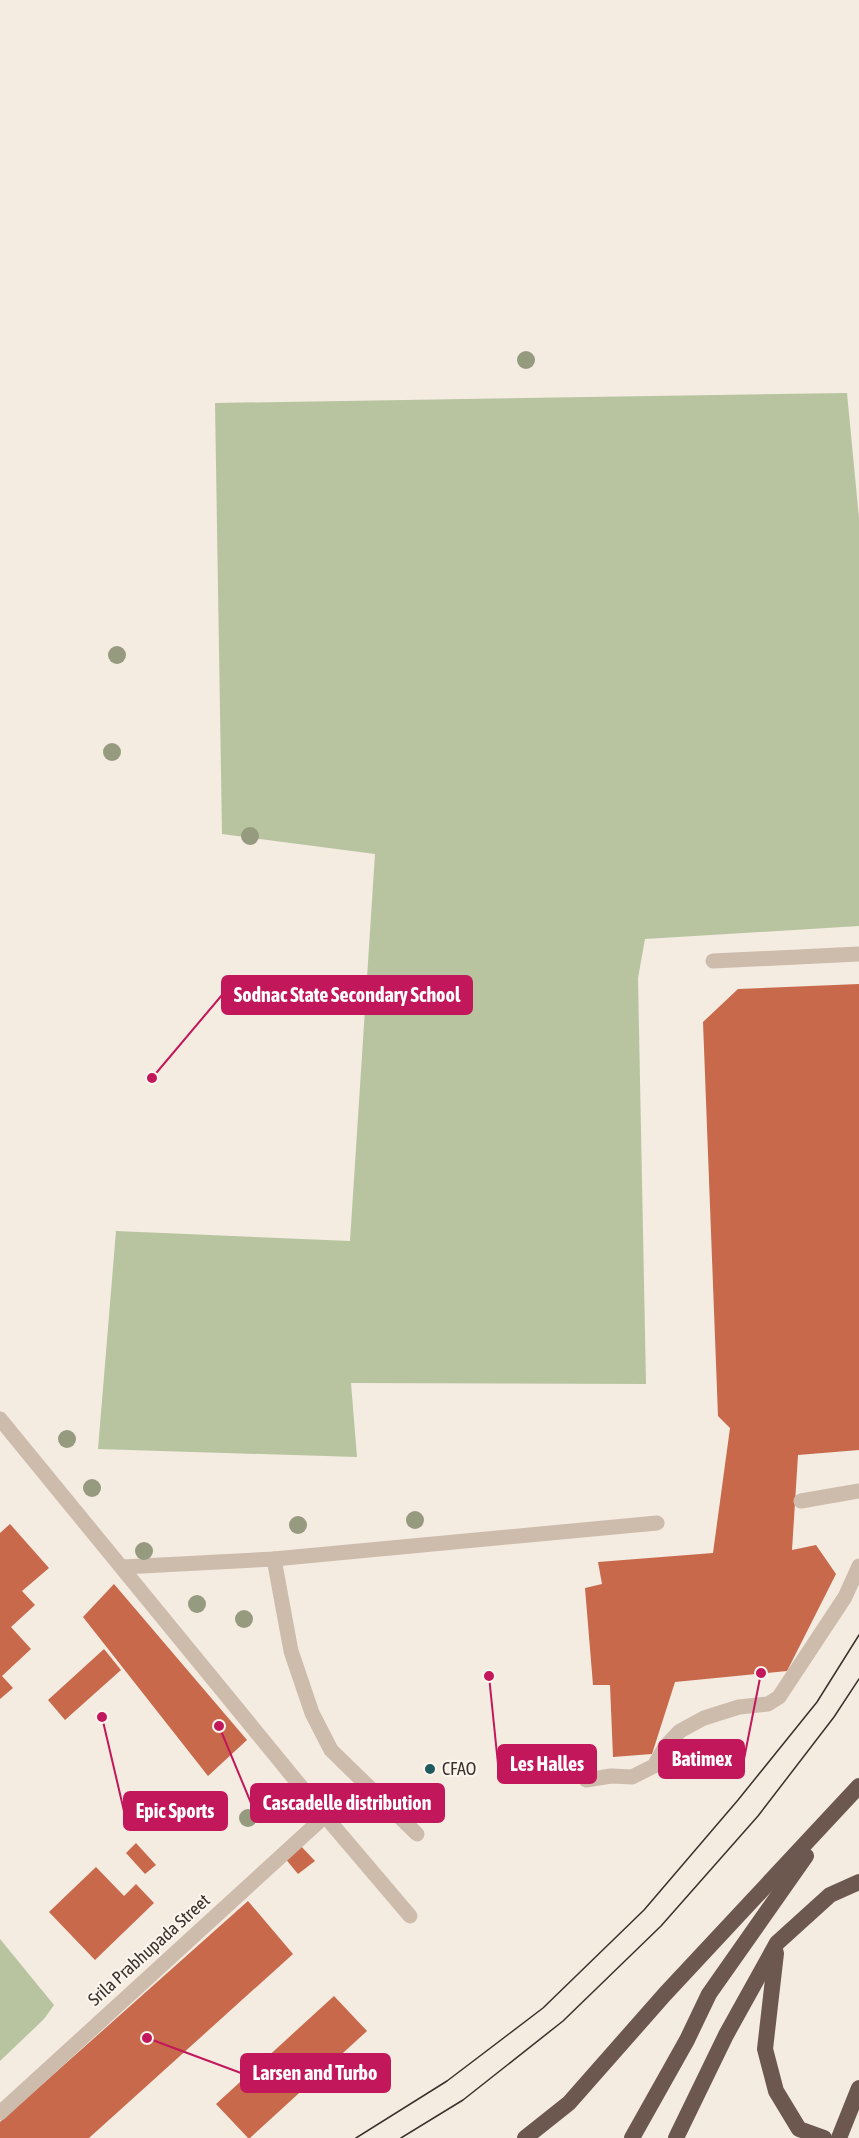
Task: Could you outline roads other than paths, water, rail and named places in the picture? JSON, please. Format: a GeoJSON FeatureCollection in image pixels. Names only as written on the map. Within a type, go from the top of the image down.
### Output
{"type":"FeatureCollection","features":[{"type":"Feature","properties":{"kind":"highway"},"geometry":{"type":"LineString","coordinates":[[525,2138],[570,2103],[665,1994],[859,1786]]}},
{"type":"Feature","properties":{"kind":"highway"},"geometry":{"type":"LineString","coordinates":[[632,2138],[687,2040],[709,1994],[842,1806]]}},
{"type":"Feature","properties":{"kind":"highway"},"geometry":{"type":"LineString","coordinates":[[676,2138],[726,2035],[777,1943],[830,1895],[859,1882]]}},
{"type":"Feature","properties":{"kind":"highway"},"geometry":{"type":"LineString","coordinates":[[777,1943],[765,2049],[776,2091],[799,2129],[824,2138]]}},
{"type":"Feature","properties":{"kind":"highway"},"geometry":{"type":"LineString","coordinates":[[839,2138],[859,2088]]}},
{"type":"Feature","properties":{"kind":"street"},"geometry":{"type":"LineString","coordinates":[[712,961],[859,954]]}},
{"type":"Feature","properties":{"kind":"street"},"geometry":{"type":"LineString","coordinates":[[0,1419],[325,1816],[410,1916]]}},
{"type":"Feature","properties":{"kind":"street"},"geometry":{"type":"LineString","coordinates":[[801,1501],[859,1491]]}},
{"type":"Feature","properties":{"kind":"street"},"geometry":{"type":"LineString","coordinates":[[123,1567],[274,1559],[657,1523]]}},
{"type":"Feature","properties":{"kind":"street"},"geometry":{"type":"LineString","coordinates":[[274,1559],[291,1651],[312,1713],[331,1750],[417,1834]]}},
{"type":"Feature","properties":{"kind":"street"},"geometry":{"type":"LineString","coordinates":[[586,1780],[610,1776],[632,1777],[654,1766],[665,1747],[680,1731],[704,1718],[739,1707],[768,1704],[779,1697],[845,1597],[859,1566]]}},
{"type":"Feature","properties":{"kind":"street","name":"Srila Prabhupada Street"},"geometry":{"type":"LineString","coordinates":[[0,2113],[325,1816]]}},
{"type":"Feature","properties":{"kind":"tram line"},"geometry":{"type":"LineString","coordinates":[[356,2138],[447,2081],[543,2008],[644,1910],[738,1800],[817,1702],[859,1635]]}},
{"type":"Feature","properties":{"kind":"tram line"},"geometry":{"type":"LineString","coordinates":[[401,2138],[463,2100],[563,2021],[661,1926],[758,1816],[834,1717],[859,1679]]}},
{"type":"Feature","properties":{"kind":"place","name":"Sodnac State Secondary School"},"geometry":{"type":"Point","coordinates":[152,1078]}},
{"type":"Feature","properties":{"kind":"place","name":"Batimex"},"geometry":{"type":"Point","coordinates":[761,1673]}},
{"type":"Feature","properties":{"kind":"place","name":"Les Halles"},"geometry":{"type":"Point","coordinates":[489,1676]}},
{"type":"Feature","properties":{"kind":"place","name":"Epic Sports"},"geometry":{"type":"Point","coordinates":[102,1717]}},
{"type":"Feature","properties":{"kind":"place","name":"Cascadelle distribution"},"geometry":{"type":"Point","coordinates":[219,1726]}},
{"type":"Feature","properties":{"kind":"place","name":"CFAO"},"geometry":{"type":"Point","coordinates":[430,1769]}},
{"type":"Feature","properties":{"kind":"place","name":"Larsen and Turbo"},"geometry":{"type":"Point","coordinates":[147,2038]}}]}
